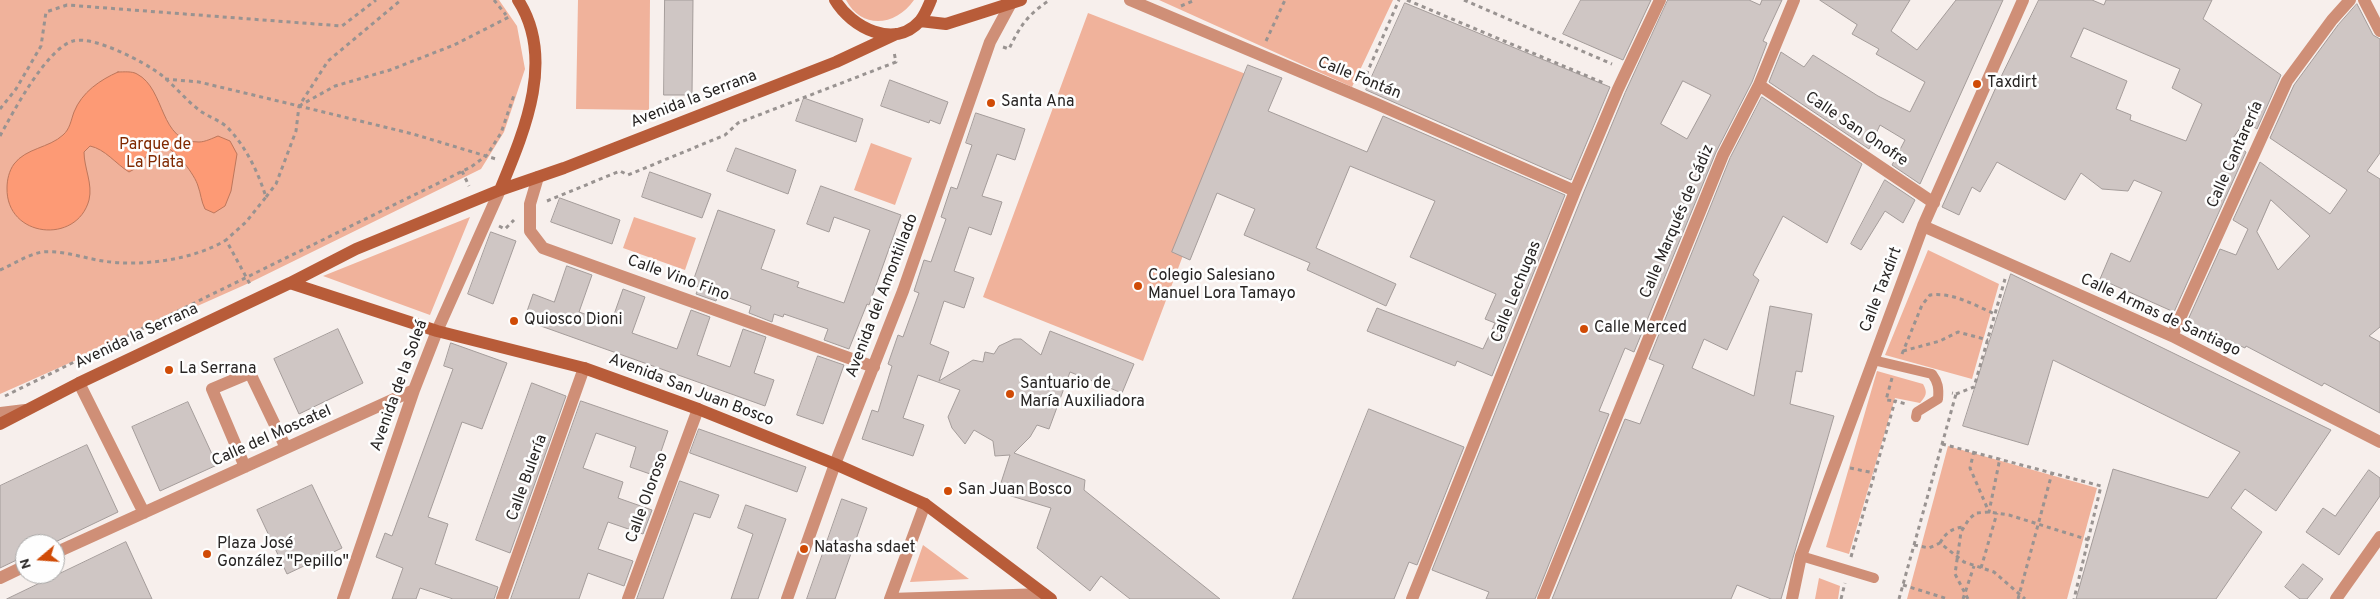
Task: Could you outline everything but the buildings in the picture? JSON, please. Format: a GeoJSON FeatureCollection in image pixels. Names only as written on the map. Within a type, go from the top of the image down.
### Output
{"type":"FeatureCollection","features":[{"type":"Feature","properties":{"kind":"main road"},"geometry":{"type":"LineString","coordinates":[[835,0],[851,20],[863,27],[878,33],[896,34]]}},
{"type":"Feature","properties":{"kind":"main road"},"geometry":{"type":"LineString","coordinates":[[931,0],[920,21],[946,24],[1015,2]]}},
{"type":"Feature","properties":{"kind":"main road"},"geometry":{"type":"LineString","coordinates":[[500,190],[522,138],[536,80],[532,33],[520,5]]}},
{"type":"Feature","properties":{"kind":"main road","name":"Avenida la Serrana"},"geometry":{"type":"LineString","coordinates":[[0,424],[78,383],[290,283],[356,249],[500,190],[836,62],[920,21]]}},
{"type":"Feature","properties":{"kind":"main road"},"geometry":{"type":"LineString","coordinates":[[290,283],[437,331]]}},
{"type":"Feature","properties":{"kind":"main road","name":"Avenida San Juan Bosco"},"geometry":{"type":"LineString","coordinates":[[437,331],[584,368],[698,409],[835,464],[925,504],[1047,596]]}},
{"type":"Feature","properties":{"kind":"street","name":"Calle Fontán"},"geometry":{"type":"LineString","coordinates":[[1130,0],[1575,191]]}},
{"type":"Feature","properties":{"kind":"street","name":"Calle Lechugas"},"geometry":{"type":"LineString","coordinates":[[1412,599],[1575,191],[1618,89],[1660,0]]}},
{"type":"Feature","properties":{"kind":"street","name":"Calle Marqués de Cádiz"},"geometry":{"type":"LineString","coordinates":[[1542,599],[1723,155],[1760,85],[1794,0]]}},
{"type":"Feature","properties":{"kind":"street","name":"Calle Taxdirt"},"geometry":{"type":"LineString","coordinates":[[1792,599],[1801,556],[1923,226],[2023,0]]}},
{"type":"Feature","properties":{"kind":"street","name":"Calle Cantarería"},"geometry":{"type":"LineString","coordinates":[[2172,336],[2288,81],[2332,20],[2350,0]]}},
{"type":"Feature","properties":{"kind":"street"},"geometry":{"type":"LineString","coordinates":[[2364,0],[2380,30]]}},
{"type":"Feature","properties":{"kind":"street","name":"Avenida del Amontillado"},"geometry":{"type":"LineString","coordinates":[[787,599],[835,464],[874,367],[933,209],[990,42],[1015,2]]}},
{"type":"Feature","properties":{"kind":"street","name":"Calle San Onofre"},"geometry":{"type":"LineString","coordinates":[[1760,85],[1934,203]]}},
{"type":"Feature","properties":{"kind":"street","name":"Calle Vino Fino"},"geometry":{"type":"LineString","coordinates":[[538,177],[530,208],[530,231],[543,248],[874,367]]}},
{"type":"Feature","properties":{"kind":"street","name":"Avenida de la Soleá"},"geometry":{"type":"LineString","coordinates":[[343,599],[414,390],[437,331],[500,190]]}},
{"type":"Feature","properties":{"kind":"street","name":"Calle Armas de Santiago"},"geometry":{"type":"LineString","coordinates":[[1923,226],[2172,336],[2380,442]]}},
{"type":"Feature","properties":{"kind":"street","name":"Calle Bulería"},"geometry":{"type":"LineString","coordinates":[[502,599],[584,368]]}},
{"type":"Feature","properties":{"kind":"street"},"geometry":{"type":"LineString","coordinates":[[245,467],[212,390],[250,373],[286,448]]}},
{"type":"Feature","properties":{"kind":"street"},"geometry":{"type":"LineString","coordinates":[[78,383],[144,513]]}},
{"type":"Feature","properties":{"kind":"street","name":"Calle del Moscatel"},"geometry":{"type":"LineString","coordinates":[[65,549],[414,390]]}},
{"type":"Feature","properties":{"kind":"street","name":"Calle Oloroso"},"geometry":{"type":"LineString","coordinates":[[628,599],[698,409]]}},
{"type":"Feature","properties":{"kind":"street"},"geometry":{"type":"LineString","coordinates":[[0,413],[29,410]]}},
{"type":"Feature","properties":{"kind":"street"},"geometry":{"type":"LineString","coordinates":[[925,504],[890,599],[1047,596]]}},
{"type":"Feature","properties":{"kind":"street"},"geometry":{"type":"LineString","coordinates":[[2336,599],[2380,537]]}},
{"type":"Feature","properties":{"kind":"street"},"geometry":{"type":"LineString","coordinates":[[0,578],[15,571]]}},
{"type":"Feature","properties":{"kind":"lane"},"geometry":{"type":"LineString","coordinates":[[1873,360],[1932,374],[1939,388],[1938,399],[1917,412],[1916,417]]}},
{"type":"Feature","properties":{"kind":"lane"},"geometry":{"type":"LineString","coordinates":[[1801,556],[1874,578]]}},
{"type":"Feature","properties":{"kind":"path"},"geometry":{"type":"LineString","coordinates":[[65,0],[67,5]]}},
{"type":"Feature","properties":{"kind":"path"},"geometry":{"type":"LineString","coordinates":[[0,109],[16,89],[41,46],[46,12],[67,5],[342,26],[376,0]]}},
{"type":"Feature","properties":{"kind":"path"},"geometry":{"type":"LineString","coordinates":[[0,270],[19,260],[42,252],[71,253],[125,264],[158,262],[216,246],[226,240],[246,222],[276,184],[296,131],[298,106],[328,61],[401,0]]}},
{"type":"Feature","properties":{"kind":"path"},"geometry":{"type":"LineString","coordinates":[[494,0],[509,19]]}},
{"type":"Feature","properties":{"kind":"path"},"geometry":{"type":"LineString","coordinates":[[990,42],[1009,49],[1020,26],[1034,11],[1050,0]]}},
{"type":"Feature","properties":{"kind":"path"},"geometry":{"type":"LineString","coordinates":[[1260,56],[1285,0]]}},
{"type":"Feature","properties":{"kind":"path"},"geometry":{"type":"LineString","coordinates":[[1356,96],[1399,0]]}},
{"type":"Feature","properties":{"kind":"path"},"geometry":{"type":"LineString","coordinates":[[1407,0],[1618,89]]}},
{"type":"Feature","properties":{"kind":"path"},"geometry":{"type":"LineString","coordinates":[[1464,0],[1628,70]]}},
{"type":"Feature","properties":{"kind":"path"},"geometry":{"type":"LineString","coordinates":[[298,106],[335,86],[390,70],[454,45],[509,19],[520,5]]}},
{"type":"Feature","properties":{"kind":"path"},"geometry":{"type":"LineString","coordinates":[[0,136],[41,68],[62,48],[74,40],[97,43],[131,56],[165,79],[201,112],[227,126],[258,173],[266,197]]}},
{"type":"Feature","properties":{"kind":"path"},"geometry":{"type":"LineString","coordinates":[[487,222],[505,229],[530,208],[620,172],[628,175],[725,135],[738,123],[896,62],[894,52],[902,49]]}},
{"type":"Feature","properties":{"kind":"path"},"geometry":{"type":"LineString","coordinates":[[165,79],[199,82],[413,134],[475,154],[487,155],[510,165]]}},
{"type":"Feature","properties":{"kind":"path"},"geometry":{"type":"LineString","coordinates":[[0,398],[462,171],[487,155],[501,133],[515,94]]}},
{"type":"Feature","properties":{"kind":"path"},"geometry":{"type":"LineString","coordinates":[[462,171],[475,200]]}},
{"type":"Feature","properties":{"kind":"path"},"geometry":{"type":"LineString","coordinates":[[226,240],[256,298]]}},
{"type":"Feature","properties":{"kind":"path"},"geometry":{"type":"LineString","coordinates":[[1939,388],[1956,394],[1974,387],[2010,264]]}},
{"type":"Feature","properties":{"kind":"path"},"geometry":{"type":"LineString","coordinates":[[1923,409],[1886,400],[1895,365],[1904,351],[1922,305],[1930,295],[1942,294],[1955,297],[1995,314]]}},
{"type":"Feature","properties":{"kind":"path"},"geometry":{"type":"LineString","coordinates":[[1873,360],[1940,341],[1958,332],[1988,340]]}},
{"type":"Feature","properties":{"kind":"path"},"geometry":{"type":"LineString","coordinates":[[1899,599],[1956,394]]}},
{"type":"Feature","properties":{"kind":"path"},"geometry":{"type":"LineString","coordinates":[[1841,599],[1847,570],[1895,401]]}},
{"type":"Feature","properties":{"kind":"path"},"geometry":{"type":"LineString","coordinates":[[1942,444],[2101,486],[2074,599]]}},
{"type":"Feature","properties":{"kind":"path"},"geometry":{"type":"LineString","coordinates":[[1974,451],[1970,468],[1989,512]]}},
{"type":"Feature","properties":{"kind":"path"},"geometry":{"type":"LineString","coordinates":[[1989,512],[2000,458]]}},
{"type":"Feature","properties":{"kind":"path"},"geometry":{"type":"LineString","coordinates":[[1834,464],[1874,473]]}},
{"type":"Feature","properties":{"kind":"path"},"geometry":{"type":"LineString","coordinates":[[2018,599],[2052,473]]}},
{"type":"Feature","properties":{"kind":"path"},"geometry":{"type":"LineString","coordinates":[[1968,599],[1955,574],[1961,532],[1976,513],[1997,513],[2089,540]]}},
{"type":"Feature","properties":{"kind":"path"},"geometry":{"type":"LineString","coordinates":[[1981,568],[1997,513]]}},
{"type":"Feature","properties":{"kind":"path"},"geometry":{"type":"LineString","coordinates":[[1914,545],[1929,548],[1940,543],[1944,536],[1954,528],[1964,527]]}},
{"type":"Feature","properties":{"kind":"path"},"geometry":{"type":"LineString","coordinates":[[1940,543],[1964,562],[1994,572],[2025,599]]}},
{"type":"Feature","properties":{"kind":"path"},"geometry":{"type":"LineString","coordinates":[[1963,599],[1974,566]]}},
{"type":"Feature","properties":{"kind":"path"},"geometry":{"type":"LineString","coordinates":[[1903,585],[1948,599]]}},
{"type":"Feature","properties":{"kind":"green space","name":"Parque de La Plata"},"geometry":{"type":"Polygon","coordinates":[[[0,0],[499,0],[517,26],[525,69],[504,132],[481,169],[249,283],[0,394],[0,0]]]}},
{"type":"Feature","properties":{"kind":"green space"},"geometry":{"type":"Polygon","coordinates":[[[578,0],[650,0],[649,110],[576,109],[578,0]]]}},
{"type":"Feature","properties":{"kind":"green space"},"geometry":{"type":"Polygon","coordinates":[[[846,0],[914,0],[907,9],[898,15],[879,21],[861,16],[853,10],[846,0]]]}},
{"type":"Feature","properties":{"kind":"green space"},"geometry":{"type":"Polygon","coordinates":[[[1159,0],[1393,0],[1352,87],[1159,0]]]}},
{"type":"Feature","properties":{"kind":"green space"},"geometry":{"type":"Polygon","coordinates":[[[1088,13],[1251,76],[1143,361],[983,297],[1088,13]]]}},
{"type":"Feature","properties":{"kind":"green space"},"geometry":{"type":"Polygon","coordinates":[[[871,143],[912,158],[895,205],[854,190],[871,143]]]}},
{"type":"Feature","properties":{"kind":"green space"},"geometry":{"type":"Polygon","coordinates":[[[470,217],[430,315],[323,276],[470,217]]]}},
{"type":"Feature","properties":{"kind":"green space"},"geometry":{"type":"Polygon","coordinates":[[[634,217],[696,238],[685,270],[623,248],[634,217]]]}},
{"type":"Feature","properties":{"kind":"green space"},"geometry":{"type":"Polygon","coordinates":[[[1928,250],[1999,284],[1972,379],[1885,355],[1928,250]]]}},
{"type":"Feature","properties":{"kind":"green space"},"geometry":{"type":"Polygon","coordinates":[[[1877,371],[1923,384],[1926,394],[1920,403],[1895,398],[1849,554],[1826,547],[1877,371]]]}},
{"type":"Feature","properties":{"kind":"green space"},"geometry":{"type":"Polygon","coordinates":[[[1948,446],[2097,488],[2067,599],[1907,599],[1948,446]]]}},
{"type":"Feature","properties":{"kind":"green space"},"geometry":{"type":"Polygon","coordinates":[[[923,545],[969,579],[910,582],[923,545]]]}},
{"type":"Feature","properties":{"kind":"green space"},"geometry":{"type":"Polygon","coordinates":[[[1819,578],[1840,586],[1838,599],[1815,599],[1819,578]]]}},
{"type":"Feature","properties":{"kind":"shaded area"},"geometry":{"type":"Polygon","coordinates":[[[118,72],[135,73],[146,81],[153,91],[169,125],[186,140],[201,142],[218,136],[230,141],[237,154],[231,191],[225,206],[214,213],[205,209],[193,176],[184,163],[165,147],[152,147],[140,166],[129,172],[106,153],[90,146],[84,152],[90,194],[82,214],[71,224],[58,229],[43,230],[29,226],[18,217],[10,205],[7,185],[12,167],[19,159],[31,151],[51,143],[63,135],[69,127],[77,105],[82,98],[98,83],[118,72]]]}},
{"type":"Feature","properties":{"kind":"place","name":"Taxdirt"},"geometry":{"type":"Point","coordinates":[1977,84]}},
{"type":"Feature","properties":{"kind":"place","name":"Santa Ana"},"geometry":{"type":"Point","coordinates":[991,103]}},
{"type":"Feature","properties":{"kind":"place","name":"Colegio Salesiano Manuel Lora Tamayo"},"geometry":{"type":"Point","coordinates":[1138,286]}},
{"type":"Feature","properties":{"kind":"place","name":"Quiosco Dioni"},"geometry":{"type":"Point","coordinates":[514,321]}},
{"type":"Feature","properties":{"kind":"place","name":"Calle Merced"},"geometry":{"type":"Point","coordinates":[1584,329]}},
{"type":"Feature","properties":{"kind":"place","name":"La Serrana"},"geometry":{"type":"Point","coordinates":[169,370]}},
{"type":"Feature","properties":{"kind":"place","name":"Santuario de María Auxiliadora"},"geometry":{"type":"Point","coordinates":[1010,394]}},
{"type":"Feature","properties":{"kind":"place","name":"San Juan Bosco"},"geometry":{"type":"Point","coordinates":[948,491]}},
{"type":"Feature","properties":{"kind":"place","name":"Natasha sdaet"},"geometry":{"type":"Point","coordinates":[804,549]}},
{"type":"Feature","properties":{"kind":"place","name":"Plaza José González \"Pepillo\""},"geometry":{"type":"Point","coordinates":[207,554]}}]}
